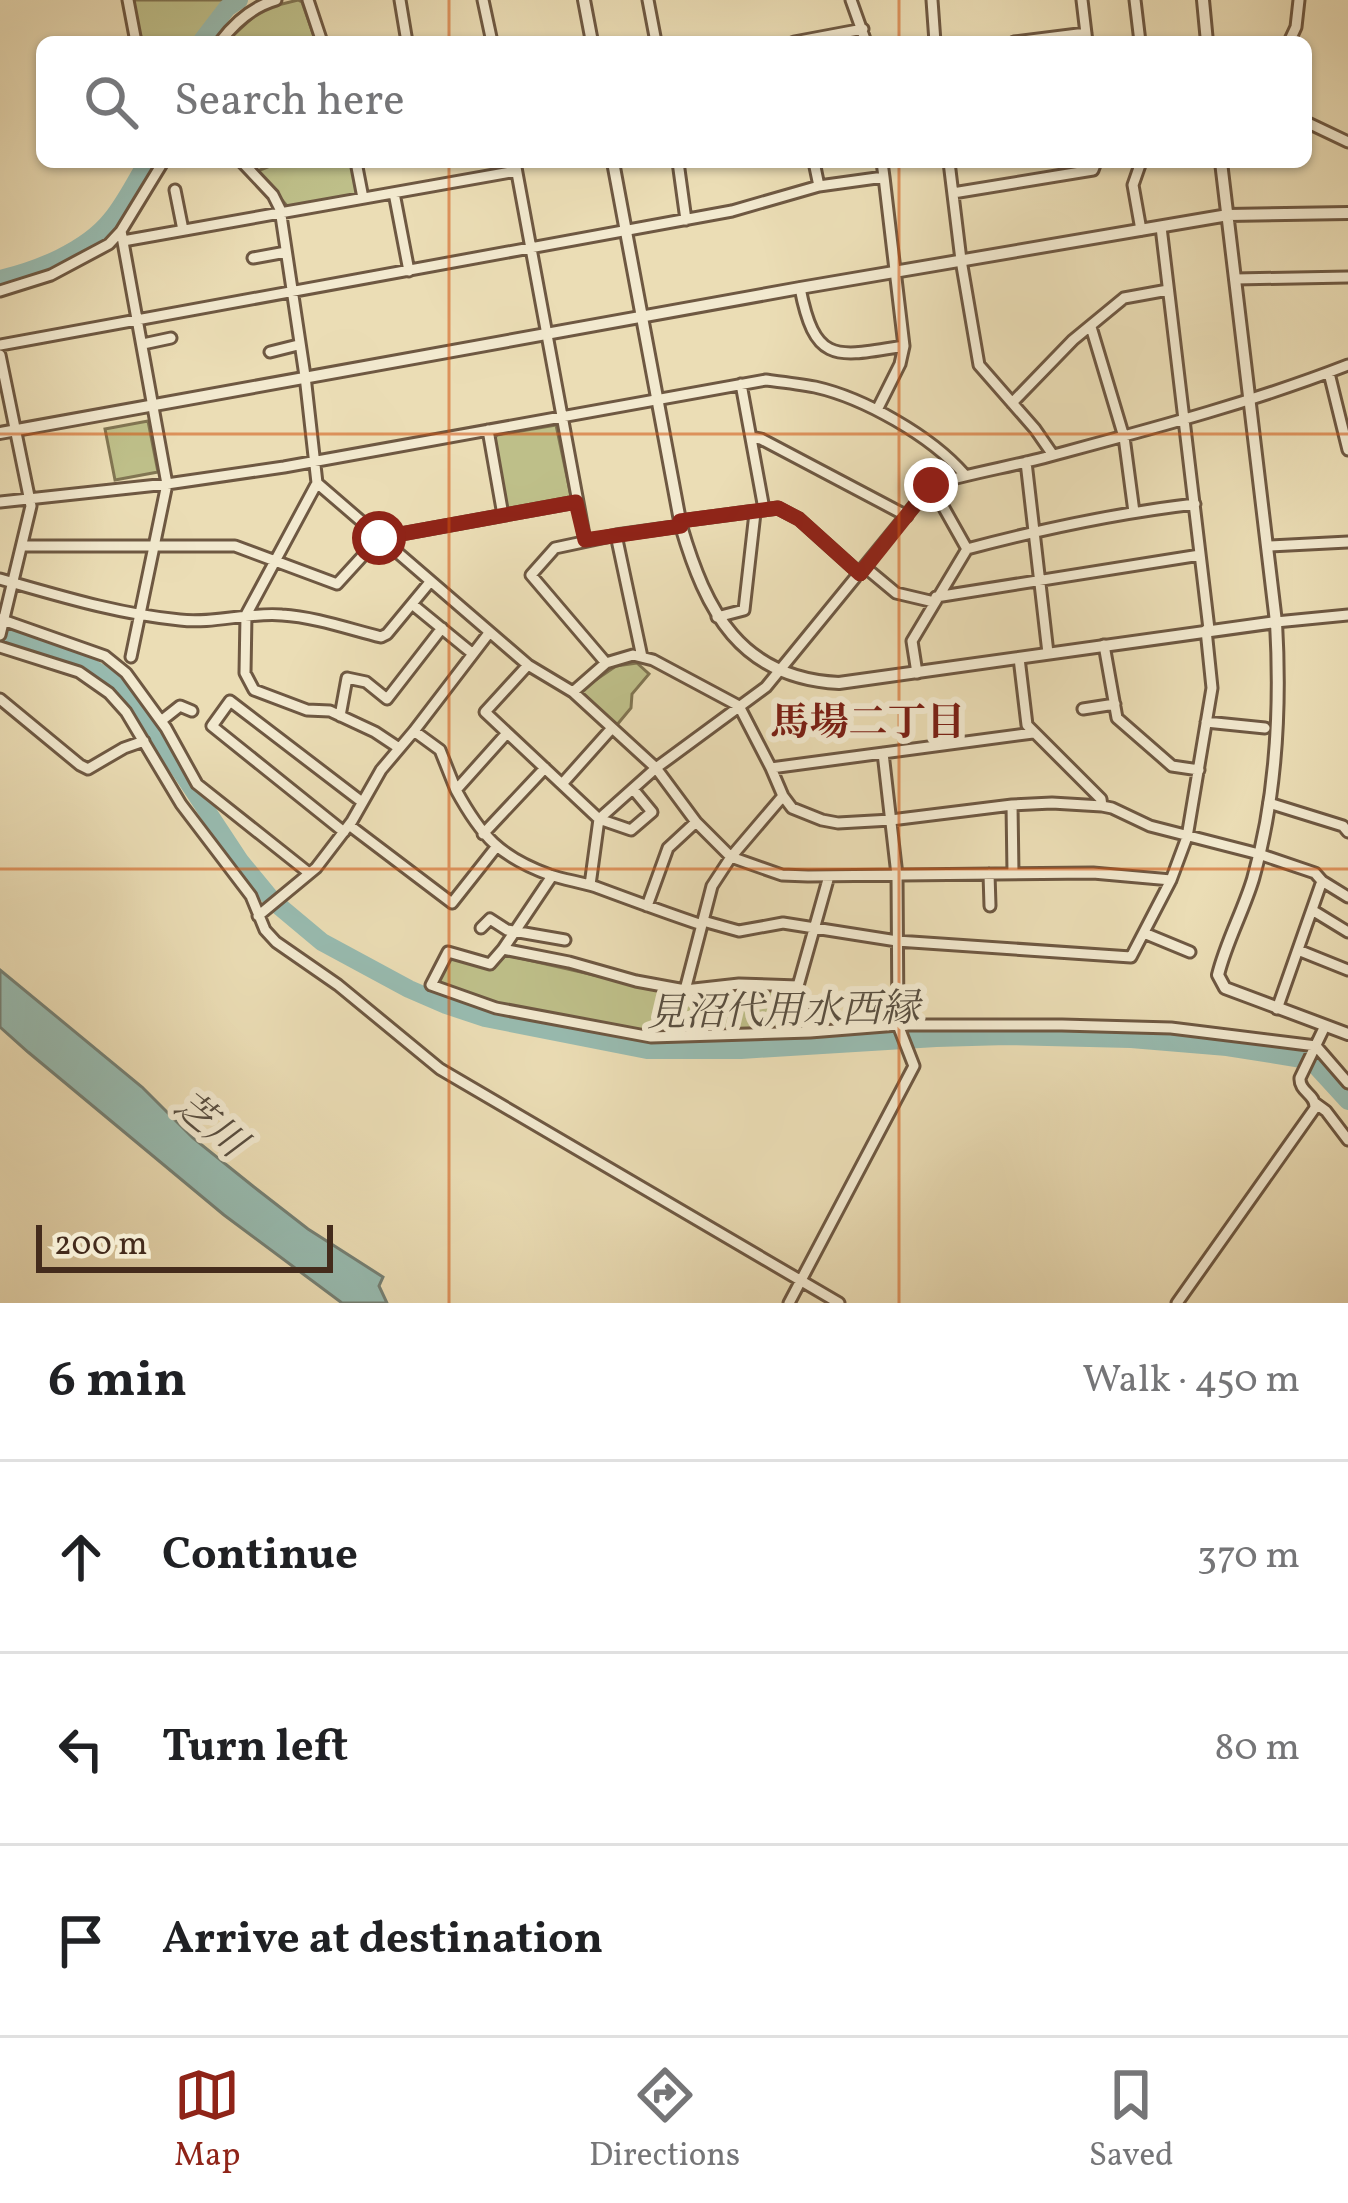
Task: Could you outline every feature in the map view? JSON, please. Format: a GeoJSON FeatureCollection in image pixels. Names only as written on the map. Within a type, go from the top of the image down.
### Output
{"type":"FeatureCollection","features":[{"type":"Feature","properties":{"kind":"street"},"geometry":{"type":"LineString","coordinates":[[128,0],[135,36]]}},
{"type":"Feature","properties":{"kind":"street"},"geometry":{"type":"LineString","coordinates":[[226,36],[245,15],[276,0]]}},
{"type":"Feature","properties":{"kind":"street"},"geometry":{"type":"LineString","coordinates":[[308,0],[320,36]]}},
{"type":"Feature","properties":{"kind":"street"},"geometry":{"type":"LineString","coordinates":[[400,0],[406,36]]}},
{"type":"Feature","properties":{"kind":"street"},"geometry":{"type":"LineString","coordinates":[[484,0],[491,36]]}},
{"type":"Feature","properties":{"kind":"street"},"geometry":{"type":"LineString","coordinates":[[584,0],[591,36]]}},
{"type":"Feature","properties":{"kind":"street"},"geometry":{"type":"LineString","coordinates":[[648,0],[655,36]]}},
{"type":"Feature","properties":{"kind":"street"},"geometry":{"type":"LineString","coordinates":[[851,0],[865,36]]}},
{"type":"Feature","properties":{"kind":"street"},"geometry":{"type":"LineString","coordinates":[[932,0],[935,36]]}},
{"type":"Feature","properties":{"kind":"street"},"geometry":{"type":"LineString","coordinates":[[1082,0],[1086,36]]}},
{"type":"Feature","properties":{"kind":"street"},"geometry":{"type":"LineString","coordinates":[[1135,0],[1139,36]]}},
{"type":"Feature","properties":{"kind":"street"},"geometry":{"type":"LineString","coordinates":[[1202,0],[1206,36]]}},
{"type":"Feature","properties":{"kind":"street"},"geometry":{"type":"LineString","coordinates":[[1292,36],[1299,0]]}},
{"type":"Feature","properties":{"kind":"street"},"geometry":{"type":"LineString","coordinates":[[826,36],[863,29]]}},
{"type":"Feature","properties":{"kind":"street"},"geometry":{"type":"LineString","coordinates":[[1312,125],[1348,142]]}},
{"type":"Feature","properties":{"kind":"street"},"geometry":{"type":"LineString","coordinates":[[129,665],[166,484],[122,236],[160,168]]}},
{"type":"Feature","properties":{"kind":"street"},"geometry":{"type":"LineString","coordinates":[[248,168],[277,200],[281,213],[317,482],[246,616],[245,673],[254,690],[307,710],[330,711],[399,748]]}},
{"type":"Feature","properties":{"kind":"street"},"geometry":{"type":"LineString","coordinates":[[357,168],[363,198]]}},
{"type":"Feature","properties":{"kind":"street"},"geometry":{"type":"LineString","coordinates":[[0,291],[51,275],[122,236],[281,213],[507,168]]}},
{"type":"Feature","properties":{"kind":"street"},"geometry":{"type":"LineString","coordinates":[[516,168],[585,540]]}},
{"type":"Feature","properties":{"kind":"street"},"geometry":{"type":"LineString","coordinates":[[615,168],[680,524],[697,577],[717,617],[754,656],[781,669],[839,683],[1207,630],[1348,615]]}},
{"type":"Feature","properties":{"kind":"street"},"geometry":{"type":"LineString","coordinates":[[679,168],[686,220]]}},
{"type":"Feature","properties":{"kind":"street"},"geometry":{"type":"LineString","coordinates":[[815,168],[819,186]]}},
{"type":"Feature","properties":{"kind":"street"},"geometry":{"type":"LineString","coordinates":[[877,410],[904,346],[883,168]]}},
{"type":"Feature","properties":{"kind":"street"},"geometry":{"type":"LineString","coordinates":[[950,168],[979,365],[1053,455]]}},
{"type":"Feature","properties":{"kind":"street"},"geometry":{"type":"LineString","coordinates":[[953,194],[1094,168]]}},
{"type":"Feature","properties":{"kind":"street"},"geometry":{"type":"LineString","coordinates":[[1139,168],[1133,184],[1142,230]]}},
{"type":"Feature","properties":{"kind":"street"},"geometry":{"type":"LineString","coordinates":[[1222,168],[1280,683],[1278,730],[1259,854],[1218,975],[1225,988],[1348,1034]]}},
{"type":"Feature","properties":{"kind":"street"},"geometry":{"type":"LineString","coordinates":[[0,345],[686,220],[819,186],[884,178]]}},
{"type":"Feature","properties":{"kind":"street"},"geometry":{"type":"LineString","coordinates":[[175,190],[183,230]]}},
{"type":"Feature","properties":{"kind":"street"},"geometry":{"type":"LineString","coordinates":[[394,193],[409,271]]}},
{"type":"Feature","properties":{"kind":"street"},"geometry":{"type":"LineString","coordinates":[[0,434],[1228,215],[1348,213]]}},
{"type":"Feature","properties":{"kind":"street"},"geometry":{"type":"LineString","coordinates":[[414,731],[440,750],[475,825],[496,846],[552,876],[647,906],[740,931],[783,923],[897,941],[1131,957],[1171,880],[1187,837],[1213,688],[1161,227]]}},
{"type":"Feature","properties":{"kind":"street"},"geometry":{"type":"LineString","coordinates":[[253,258],[286,253]]}},
{"type":"Feature","properties":{"kind":"street"},"geometry":{"type":"LineString","coordinates":[[1235,279],[1348,277]]}},
{"type":"Feature","properties":{"kind":"street"},"geometry":{"type":"LineString","coordinates":[[800,288],[807,324],[824,347],[852,354],[904,346]]}},
{"type":"Feature","properties":{"kind":"street"},"geometry":{"type":"LineString","coordinates":[[1012,403],[1073,340],[1124,298],[1168,290]]}},
{"type":"Feature","properties":{"kind":"street"},"geometry":{"type":"LineString","coordinates":[[1091,327],[1124,436],[1134,512]]}},
{"type":"Feature","properties":{"kind":"street"},"geometry":{"type":"LineString","coordinates":[[143,344],[171,338]]}},
{"type":"Feature","properties":{"kind":"street"},"geometry":{"type":"LineString","coordinates":[[270,352],[298,345]]}},
{"type":"Feature","properties":{"kind":"street"},"geometry":{"type":"LineString","coordinates":[[0,355],[32,500],[1,625],[129,665],[196,784],[309,873]]}},
{"type":"Feature","properties":{"kind":"street"},"geometry":{"type":"LineString","coordinates":[[590,885],[599,819],[656,768],[766,687],[931,485],[1185,419],[1348,365]]}},
{"type":"Feature","properties":{"kind":"street"},"geometry":{"type":"LineString","coordinates":[[1329,373],[1348,450]]}},
{"type":"Feature","properties":{"kind":"street"},"geometry":{"type":"LineString","coordinates":[[0,502],[314,462],[766,380],[814,387],[877,410],[951,459],[964,475]]}},
{"type":"Feature","properties":{"kind":"street"},"geometry":{"type":"LineString","coordinates":[[717,617],[743,610],[760,511],[741,384]]}},
{"type":"Feature","properties":{"kind":"street"},"geometry":{"type":"LineString","coordinates":[[488,430],[503,515]]}},
{"type":"Feature","properties":{"kind":"street"},"geometry":{"type":"LineString","coordinates":[[751,437],[907,516]]}},
{"type":"Feature","properties":{"kind":"street"},"geometry":{"type":"LineString","coordinates":[[1026,462],[1048,653]]}},
{"type":"Feature","properties":{"kind":"street"},"geometry":{"type":"LineString","coordinates":[[317,482],[528,665],[573,692],[656,768],[696,822],[731,856],[782,875],[1094,873],[1171,880]]}},
{"type":"Feature","properties":{"kind":"street"},"geometry":{"type":"LineString","coordinates":[[931,485],[967,549]]}},
{"type":"Feature","properties":{"kind":"street"},"geometry":{"type":"LineString","coordinates":[[22,545],[235,547],[338,584],[379,538],[576,502]]}},
{"type":"Feature","properties":{"kind":"street"},"geometry":{"type":"LineString","coordinates":[[917,673],[912,641],[967,549],[1134,512],[1195,504]]}},
{"type":"Feature","properties":{"kind":"street"},"geometry":{"type":"LineString","coordinates":[[606,663],[531,575],[555,548],[778,508],[896,592],[935,600],[1200,555]]}},
{"type":"Feature","properties":{"kind":"street"},"geometry":{"type":"LineString","coordinates":[[616,535],[642,657]]}},
{"type":"Feature","properties":{"kind":"street"},"geometry":{"type":"LineString","coordinates":[[1268,546],[1348,542]]}},
{"type":"Feature","properties":{"kind":"street"},"geometry":{"type":"LineString","coordinates":[[0,579],[140,615],[203,621],[287,615],[382,637],[430,582]]}},
{"type":"Feature","properties":{"kind":"street"},"geometry":{"type":"LineString","coordinates":[[412,604],[473,654]]}},
{"type":"Feature","properties":{"kind":"street"},"geometry":{"type":"LineString","coordinates":[[340,716],[347,678],[366,682],[387,699],[442,628]]}},
{"type":"Feature","properties":{"kind":"street"},"geometry":{"type":"LineString","coordinates":[[258,916],[309,873],[347,829],[380,770],[489,633]]}},
{"type":"Feature","properties":{"kind":"street"},"geometry":{"type":"LineString","coordinates":[[1104,645],[1117,718],[1172,766],[1199,770]]}},
{"type":"Feature","properties":{"kind":"street"},"geometry":{"type":"LineString","coordinates":[[0,647],[79,672],[109,693],[126,712],[181,804],[250,896],[265,931],[276,942],[338,985],[440,1069],[839,1303]]}},
{"type":"Feature","properties":{"kind":"street"},"geometry":{"type":"LineString","coordinates":[[573,692],[606,663],[633,655],[653,660],[739,706],[783,796],[792,808],[822,820],[891,820],[1012,805],[1102,806],[1150,826],[1315,873],[1348,898]]}},
{"type":"Feature","properties":{"kind":"street"},"geometry":{"type":"LineString","coordinates":[[1019,658],[1027,725],[1101,799],[1102,806]]}},
{"type":"Feature","properties":{"kind":"street"},"geometry":{"type":"LineString","coordinates":[[528,665],[485,712],[599,819],[631,830],[652,812],[633,789]]}},
{"type":"Feature","properties":{"kind":"street"},"geometry":{"type":"LineString","coordinates":[[0,699],[88,769],[144,741]]}},
{"type":"Feature","properties":{"kind":"street"},"geometry":{"type":"LineString","coordinates":[[362,802],[230,701],[212,726],[452,903],[496,846]]}},
{"type":"Feature","properties":{"kind":"street"},"geometry":{"type":"LineString","coordinates":[[1083,709],[1114,704]]}},
{"type":"Feature","properties":{"kind":"street"},"geometry":{"type":"LineString","coordinates":[[161,721],[180,706],[192,711]]}},
{"type":"Feature","properties":{"kind":"street"},"geometry":{"type":"LineString","coordinates":[[1206,722],[1265,728]]}},
{"type":"Feature","properties":{"kind":"street"},"geometry":{"type":"LineString","coordinates":[[562,784],[612,728]]}},
{"type":"Feature","properties":{"kind":"street"},"geometry":{"type":"LineString","coordinates":[[456,790],[508,733]]}},
{"type":"Feature","properties":{"kind":"street"},"geometry":{"type":"LineString","coordinates":[[771,767],[1033,733]]}},
{"type":"Feature","properties":{"kind":"street"},"geometry":{"type":"LineString","coordinates":[[789,1303],[914,1066],[898,1025],[897,875],[883,753]]}},
{"type":"Feature","properties":{"kind":"street"},"geometry":{"type":"LineString","coordinates":[[483,834],[545,768]]}},
{"type":"Feature","properties":{"kind":"street"},"geometry":{"type":"LineString","coordinates":[[685,990],[712,886],[731,856],[783,796]]}},
{"type":"Feature","properties":{"kind":"street"},"geometry":{"type":"LineString","coordinates":[[1269,803],[1343,826],[1348,832]]}},
{"type":"Feature","properties":{"kind":"street"},"geometry":{"type":"LineString","coordinates":[[1012,805],[1013,873]]}},
{"type":"Feature","properties":{"kind":"street"},"geometry":{"type":"LineString","coordinates":[[647,906],[668,848],[696,822]]}},
{"type":"Feature","properties":{"kind":"street"},"geometry":{"type":"LineString","coordinates":[[989,874],[990,906]]}},
{"type":"Feature","properties":{"kind":"street"},"geometry":{"type":"LineString","coordinates":[[552,876],[490,964],[448,952],[431,985],[496,1007],[651,1037],[898,1025],[1171,1028],[1314,1051],[1348,1083]]}},
{"type":"Feature","properties":{"kind":"street"},"geometry":{"type":"LineString","coordinates":[[810,1032],[798,986],[829,876]]}},
{"type":"Feature","properties":{"kind":"street"},"geometry":{"type":"LineString","coordinates":[[1277,1009],[1322,881]]}},
{"type":"Feature","properties":{"kind":"street"},"geometry":{"type":"LineString","coordinates":[[1312,910],[1348,932]]}},
{"type":"Feature","properties":{"kind":"street"},"geometry":{"type":"LineString","coordinates":[[481,928],[490,919],[507,930],[565,940]]}},
{"type":"Feature","properties":{"kind":"street"},"geometry":{"type":"LineString","coordinates":[[1144,933],[1190,952]]}},
{"type":"Feature","properties":{"kind":"street"},"geometry":{"type":"LineString","coordinates":[[503,949],[685,990],[739,984],[798,986]]}},
{"type":"Feature","properties":{"kind":"street"},"geometry":{"type":"LineString","coordinates":[[1298,950],[1348,970]]}},
{"type":"Feature","properties":{"kind":"street"},"geometry":{"type":"LineString","coordinates":[[1325,1026],[1299,1083],[1348,1140]]}},
{"type":"Feature","properties":{"kind":"street"},"geometry":{"type":"LineString","coordinates":[[1177,1303],[1312,1113],[1315,1102]]}},
{"type":"Feature","properties":{"kind":"green space"},"geometry":{"type":"Polygon","coordinates":[[[131,0],[226,0],[199,36],[141,36],[131,0]]]}},
{"type":"Feature","properties":{"kind":"green space"},"geometry":{"type":"Polygon","coordinates":[[[302,2],[314,36],[233,36],[262,9],[302,2]]]}},
{"type":"Feature","properties":{"kind":"green space"},"geometry":{"type":"Polygon","coordinates":[[[353,168],[358,191],[288,207],[260,170],[353,168]]]}},
{"type":"Feature","properties":{"kind":"green space"},"geometry":{"type":"Polygon","coordinates":[[[148,421],[158,472],[115,480],[105,429],[148,421]]]}},
{"type":"Feature","properties":{"kind":"green space"},"geometry":{"type":"Polygon","coordinates":[[[556,425],[571,496],[507,508],[494,439],[556,425]]]}},
{"type":"Feature","properties":{"kind":"green space"},"geometry":{"type":"Polygon","coordinates":[[[637,663],[649,674],[632,694],[631,708],[616,726],[581,690],[616,666],[637,663]]]}},
{"type":"Feature","properties":{"kind":"green space"},"geometry":{"type":"Polygon","coordinates":[[[506,955],[686,996],[737,988],[794,990],[806,1026],[803,1031],[648,1034],[485,1002],[435,985],[448,958],[493,968],[506,955]]]}},
{"type":"Feature","properties":{"kind":"water"},"geometry":{"type":"Polygon","coordinates":[[[0,970],[254,1187],[383,1277],[379,1286],[387,1303],[342,1303],[224,1215],[28,1052],[0,1027],[0,970]]]}},
{"type":"Feature","properties":{"kind":"waterway","name":"見沼代用水西縁"},"geometry":{"type":"LineString","coordinates":[[206,36],[239,0]]}},
{"type":"Feature","properties":{"kind":"waterway","name":"見沼代用水西縁"},"geometry":{"type":"LineString","coordinates":[[0,279],[45,265],[101,231],[143,168]]}},
{"type":"Feature","properties":{"kind":"waterway","name":"見沼代用水西縁"},"geometry":{"type":"LineString","coordinates":[[0,632],[76,659],[123,691],[240,861],[273,901],[322,942],[446,1005],[485,1018],[647,1050],[741,1050],[1007,1036],[1227,1047],[1302,1059],[1315,1065],[1348,1101]]}},
{"type":"Feature","properties":{"kind":"district","name":"馬場二丁目"},"geometry":{"type":"Point","coordinates":[868,721]}},
{"type":"Feature","properties":{"kind":"route"},"geometry":{"type":"LineString","coordinates":[[379,538],[576,502],[585,540],[778,508],[799,519],[860,574],[931,485]]}},
{"type":"Feature","properties":{"kind":"water label","name":"芝川"},"geometry":{"type":"Point","coordinates":[211,1123]}}]}
